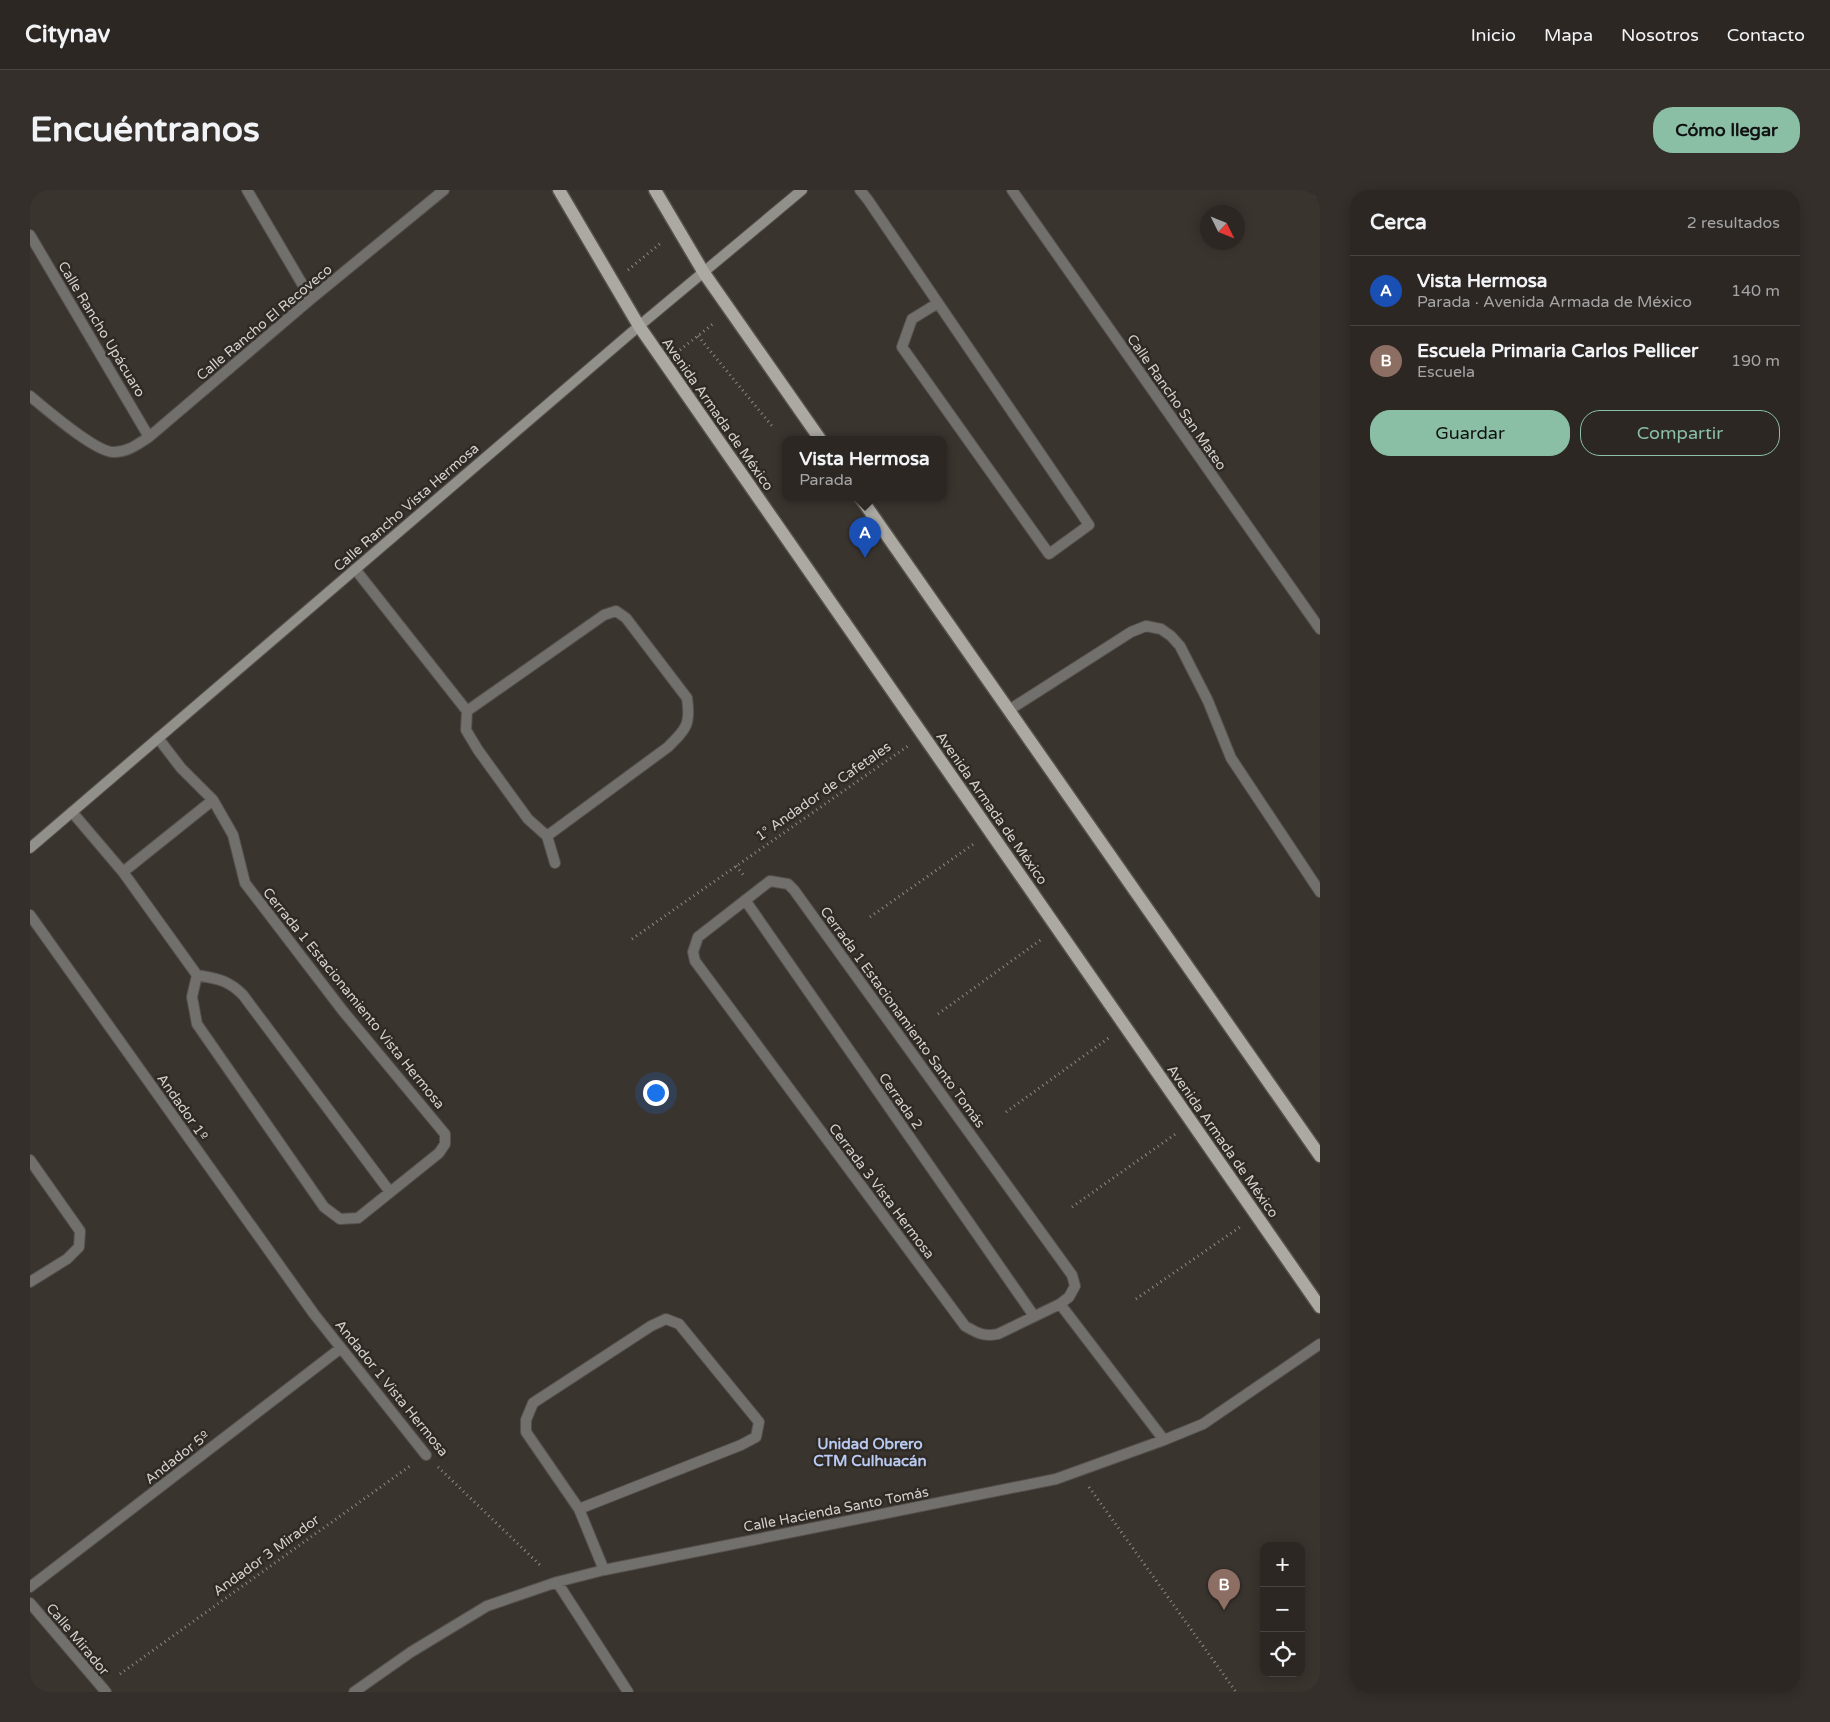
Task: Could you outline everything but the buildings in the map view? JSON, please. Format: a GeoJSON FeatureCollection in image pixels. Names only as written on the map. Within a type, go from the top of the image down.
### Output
{"type":"FeatureCollection","features":[{"type":"Feature","properties":{"kind":"main road","name":"Avenida Armada de México"},"geometry":{"type":"LineString","coordinates":[[559,190],[639,326],[1320,1307]]}},
{"type":"Feature","properties":{"kind":"main road"},"geometry":{"type":"LineString","coordinates":[[655,190],[704,273],[818,436]]}},
{"type":"Feature","properties":{"kind":"main road"},"geometry":{"type":"LineString","coordinates":[[863,501],[1320,1156]]}},
{"type":"Feature","properties":{"kind":"street"},"geometry":{"type":"LineString","coordinates":[[247,190],[311,300]]}},
{"type":"Feature","properties":{"kind":"street","name":"Calle Rancho El Recoveco"},"geometry":{"type":"LineString","coordinates":[[30,396],[94,446],[112,453],[130,450],[149,437],[444,190]]}},
{"type":"Feature","properties":{"kind":"street","name":"Calle Rancho Vista Hermosa"},"geometry":{"type":"LineString","coordinates":[[30,848],[639,326],[802,190]]}},
{"type":"Feature","properties":{"kind":"street"},"geometry":{"type":"LineString","coordinates":[[860,190],[938,303],[1089,525],[1049,554],[902,346],[912,319],[938,303]]}},
{"type":"Feature","properties":{"kind":"street","name":"Calle Rancho San Mateo"},"geometry":{"type":"LineString","coordinates":[[1012,190],[1320,629]]}},
{"type":"Feature","properties":{"kind":"street"},"geometry":{"type":"LineString","coordinates":[[1317,190],[1320,194]]}},
{"type":"Feature","properties":{"kind":"street","name":"Calle Rancho Upácuaro"},"geometry":{"type":"LineString","coordinates":[[30,235],[149,437]]}},
{"type":"Feature","properties":{"kind":"street"},"geometry":{"type":"LineString","coordinates":[[355,570],[467,711],[466,730],[478,750],[528,819],[547,836],[555,863]]}},
{"type":"Feature","properties":{"kind":"street"},"geometry":{"type":"LineString","coordinates":[[467,711],[604,615],[616,611],[626,618],[687,698],[690,714],[685,731],[668,747],[547,836]]}},
{"type":"Feature","properties":{"kind":"street"},"geometry":{"type":"LineString","coordinates":[[1009,710],[1131,632],[1146,626],[1161,629],[1180,646],[1208,701],[1231,758],[1320,892]]}},
{"type":"Feature","properties":{"kind":"street","name":"Cerrada 1 Estacionamiento Vista Hermosa"},"geometry":{"type":"LineString","coordinates":[[158,738],[181,768],[214,800],[234,835],[245,883],[343,1011],[445,1134],[445,1144],[439,1153],[358,1218],[340,1218],[324,1207],[197,1024],[192,996],[197,975]]}},
{"type":"Feature","properties":{"kind":"street"},"geometry":{"type":"LineString","coordinates":[[123,872],[214,800]]}},
{"type":"Feature","properties":{"kind":"street"},"geometry":{"type":"LineString","coordinates":[[72,812],[123,872],[197,975],[233,984],[390,1192]]}},
{"type":"Feature","properties":{"kind":"street","name":"Cerrada 1 Estacionamiento Santo Tomás"},"geometry":{"type":"LineString","coordinates":[[695,961],[693,952],[698,937],[770,881],[788,884],[1072,1275]]}},
{"type":"Feature","properties":{"kind":"street","name":"Cerrada 2"},"geometry":{"type":"LineString","coordinates":[[745,900],[1034,1316]]}},
{"type":"Feature","properties":{"kind":"street","name":"Andador 1º"},"geometry":{"type":"LineString","coordinates":[[30,915],[314,1314]]}},
{"type":"Feature","properties":{"kind":"street","name":"Cerrada 3 Vista Hermosa"},"geometry":{"type":"LineString","coordinates":[[695,961],[965,1326],[979,1334],[988,1336],[998,1334],[1060,1304],[1069,1297],[1075,1286],[1072,1275]]}},
{"type":"Feature","properties":{"kind":"street"},"geometry":{"type":"LineString","coordinates":[[30,1160],[80,1231],[79,1247],[67,1258],[30,1282]]}},
{"type":"Feature","properties":{"kind":"street"},"geometry":{"type":"LineString","coordinates":[[1060,1304],[1164,1440]]}},
{"type":"Feature","properties":{"kind":"street","name":"Andador 1 Vista Hermosa"},"geometry":{"type":"LineString","coordinates":[[314,1314],[426,1455]]}},
{"type":"Feature","properties":{"kind":"street"},"geometry":{"type":"LineString","coordinates":[[579,1509],[741,1445],[756,1436],[759,1422],[680,1324],[666,1319],[651,1326],[533,1403],[526,1420],[526,1432],[579,1509],[604,1570]]}},
{"type":"Feature","properties":{"kind":"street","name":"Calle Hacienda Santo Tomás"},"geometry":{"type":"LineString","coordinates":[[354,1692],[411,1652],[487,1606],[557,1582],[604,1570],[1046,1481],[1078,1471],[1203,1424],[1320,1344]]}},
{"type":"Feature","properties":{"kind":"street","name":"Andador 5º"},"geometry":{"type":"LineString","coordinates":[[30,1587],[341,1348]]}},
{"type":"Feature","properties":{"kind":"street"},"geometry":{"type":"LineString","coordinates":[[557,1582],[628,1692]]}},
{"type":"Feature","properties":{"kind":"street","name":"Calle Mirador"},"geometry":{"type":"LineString","coordinates":[[30,1603],[106,1692]]}},
{"type":"Feature","properties":{"kind":"path"},"geometry":{"type":"LineString","coordinates":[[613,283],[678,229]]}},
{"type":"Feature","properties":{"kind":"path"},"geometry":{"type":"LineString","coordinates":[[664,362],[730,310]]}},
{"type":"Feature","properties":{"kind":"path"},"geometry":{"type":"LineString","coordinates":[[698,336],[772,426]]}},
{"type":"Feature","properties":{"kind":"path","name":"1° Andador de Cafetales"},"geometry":{"type":"LineString","coordinates":[[632,939],[923,735]]}},
{"type":"Feature","properties":{"kind":"path"},"geometry":{"type":"LineString","coordinates":[[870,917],[990,833]]}},
{"type":"Feature","properties":{"kind":"path"},"geometry":{"type":"LineString","coordinates":[[938,1014],[1056,928]]}},
{"type":"Feature","properties":{"kind":"path"},"geometry":{"type":"LineString","coordinates":[[1006,1112],[1125,1026]]}},
{"type":"Feature","properties":{"kind":"path"},"geometry":{"type":"LineString","coordinates":[[1072,1207],[1192,1122]]}},
{"type":"Feature","properties":{"kind":"path"},"geometry":{"type":"LineString","coordinates":[[1136,1299],[1257,1215]]}},
{"type":"Feature","properties":{"kind":"path","name":"Andador 1 Vista Hermosa"},"geometry":{"type":"LineString","coordinates":[[426,1455],[557,1582]]}},
{"type":"Feature","properties":{"kind":"path","name":"Andador 3 Mirador"},"geometry":{"type":"LineString","coordinates":[[120,1674],[426,1455]]}},
{"type":"Feature","properties":{"kind":"path"},"geometry":{"type":"LineString","coordinates":[[1078,1471],[1236,1692]]}},
{"type":"Feature","properties":{"kind":"place","name":"Vista Hermosa"},"geometry":{"type":"Point","coordinates":[865,558]}},
{"type":"Feature","properties":{"kind":"place","name":"Escuela Primaria Carlos Pellicer"},"geometry":{"type":"Point","coordinates":[1224,1610]}},
{"type":"Feature","properties":{"kind":"district","name":"Unidad Obrero CTM Culhuacán"},"geometry":{"type":"Point","coordinates":[870,1452]}}]}
